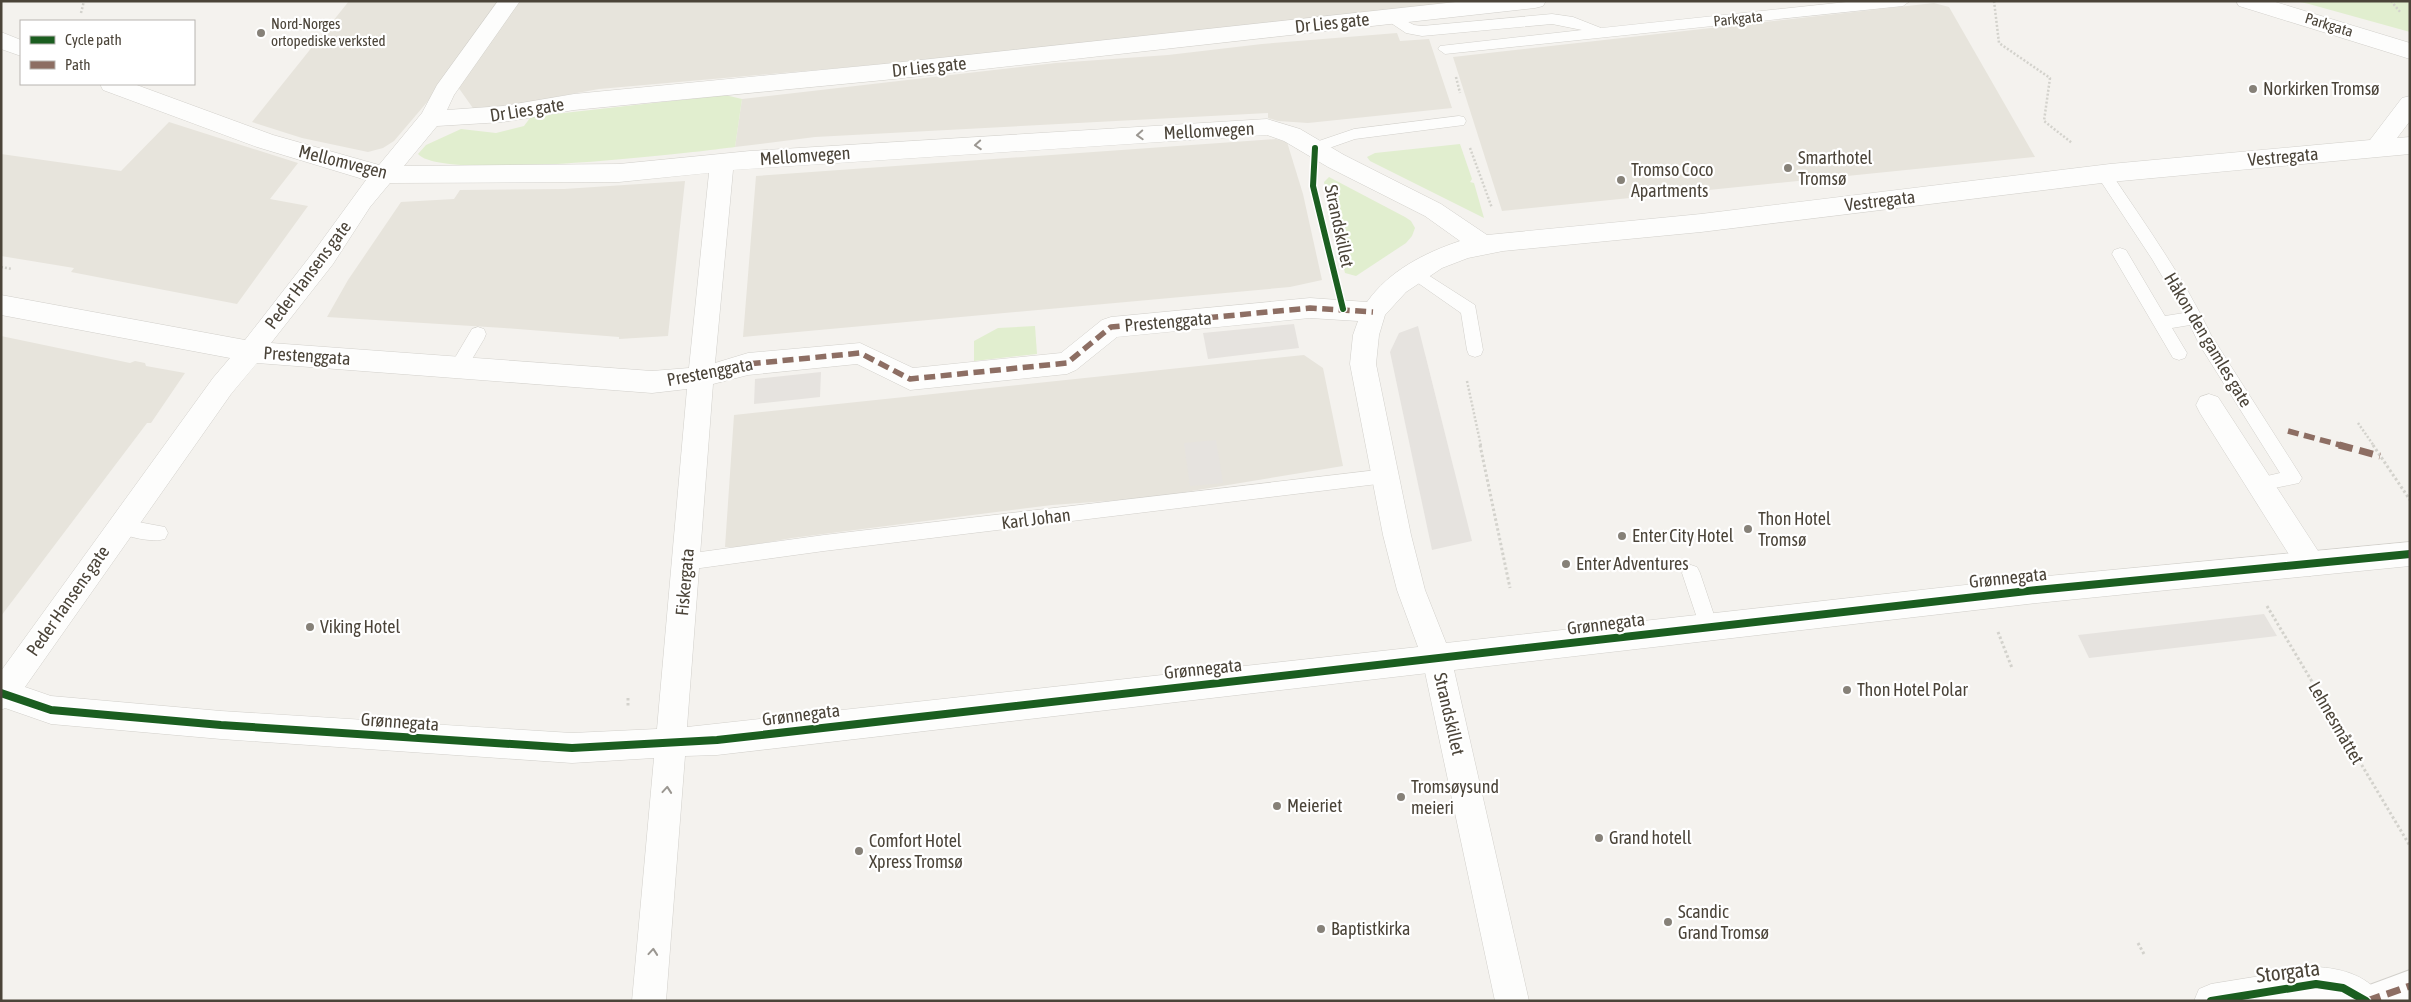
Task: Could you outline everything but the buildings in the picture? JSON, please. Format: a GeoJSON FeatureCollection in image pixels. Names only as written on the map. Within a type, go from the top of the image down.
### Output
{"type":"FeatureCollection","features":[{"type":"Feature","properties":{"kind":"street","name":"Peder Hansens gate"},"geometry":{"type":"LineString","coordinates":[[2,694],[222,386],[252,352],[384,174],[431,118],[445,91],[509,1]]}},
{"type":"Feature","properties":{"kind":"street","name":"Dr Lies gate"},"geometry":{"type":"LineString","coordinates":[[431,118],[469,119],[541,109],[574,102],[884,72],[1534,1]]}},
{"type":"Feature","properties":{"kind":"street","name":"Parkgata"},"geometry":{"type":"LineString","coordinates":[[2247,1],[2410,51]]}},
{"type":"Feature","properties":{"kind":"street"},"geometry":{"type":"LineString","coordinates":[[1,40],[20,48]]}},
{"type":"Feature","properties":{"kind":"street","name":"Mellomvegen"},"geometry":{"type":"LineString","coordinates":[[121,85],[265,141],[370,173],[384,174],[566,175],[619,173],[722,163],[1267,127],[1292,135],[1492,243]]}},
{"type":"Feature","properties":{"kind":"street"},"geometry":{"type":"LineString","coordinates":[[2377,148],[2410,104]]}},
{"type":"Feature","properties":{"kind":"street","name":"Vestregata"},"geometry":{"type":"LineString","coordinates":[[1372,312],[1384,297],[1414,272],[1449,254],[1492,243],[1702,223],[2104,174],[2410,145]]}},
{"type":"Feature","properties":{"kind":"street","name":"Fiskergata"},"geometry":{"type":"LineString","coordinates":[[649,1001],[722,163]]}},
{"type":"Feature","properties":{"kind":"street","name":"Prestenggata"},"geometry":{"type":"LineString","coordinates":[[1,305],[252,352],[459,366],[652,382],[702,378],[748,364],[860,353],[910,379],[1068,364],[1111,327],[1310,308],[1372,312]]}},
{"type":"Feature","properties":{"kind":"street","name":"Strandskillet"},"geometry":{"type":"LineString","coordinates":[[1372,312],[1365,342],[1363,364],[1411,590],[1436,658],[1512,1001]]}},
{"type":"Feature","properties":{"kind":"street","name":"Håkon den gamles gate"},"geometry":{"type":"LineString","coordinates":[[2209,405],[2310,563]]}},
{"type":"Feature","properties":{"kind":"street","name":"Grønnegata"},"geometry":{"type":"LineString","coordinates":[[2,694],[51,710],[231,726],[572,748],[629,746],[672,741],[717,740],[2037,590],[2410,554]]}},
{"type":"Feature","properties":{"kind":"street","name":"Storgata"},"geometry":{"type":"LineString","coordinates":[[2211,1001],[2316,984],[2333,984],[2343,986],[2366,1001],[2410,986]]}},
{"type":"Feature","properties":{"kind":"lane","name":"Parkgata"},"geometry":{"type":"LineString","coordinates":[[1445,49],[1903,1]]}},
{"type":"Feature","properties":{"kind":"lane","name":"Parkgata"},"geometry":{"type":"LineString","coordinates":[[1389,17],[1410,30],[1422,31],[1552,19],[1573,22],[1603,31]]}},
{"type":"Feature","properties":{"kind":"lane"},"geometry":{"type":"LineString","coordinates":[[1315,148],[1354,134],[1459,122]]}},
{"type":"Feature","properties":{"kind":"lane","name":"Håkon den gamles gate"},"geometry":{"type":"LineString","coordinates":[[2104,174],[2131,212],[2196,318],[2205,340],[2293,478],[2260,484]]}},
{"type":"Feature","properties":{"kind":"lane"},"geometry":{"type":"LineString","coordinates":[[2120,254],[2179,353]]}},
{"type":"Feature","properties":{"kind":"lane"},"geometry":{"type":"LineString","coordinates":[[1414,272],[1469,310],[1475,350]]}},
{"type":"Feature","properties":{"kind":"lane"},"geometry":{"type":"LineString","coordinates":[[2160,323],[2196,318]]}},
{"type":"Feature","properties":{"kind":"lane"},"geometry":{"type":"LineString","coordinates":[[459,366],[478,334]]}},
{"type":"Feature","properties":{"kind":"lane","name":"Karl Johan"},"geometry":{"type":"LineString","coordinates":[[686,562],[833,542],[1386,476]]}},
{"type":"Feature","properties":{"kind":"lane"},"geometry":{"type":"LineString","coordinates":[[122,527],[159,533]]}},
{"type":"Feature","properties":{"kind":"lane"},"geometry":{"type":"LineString","coordinates":[[1691,573],[1709,627]]}},
{"type":"Feature","properties":{"kind":"path"},"geometry":{"type":"LineString","coordinates":[[81,13],[84,1]]}},
{"type":"Feature","properties":{"kind":"path"},"geometry":{"type":"LineString","coordinates":[[1994,1],[1999,43],[2050,78],[2044,121],[2074,145]]}},
{"type":"Feature","properties":{"kind":"path"},"geometry":{"type":"LineString","coordinates":[[1459,122],[1483,182],[1492,243]]}},
{"type":"Feature","properties":{"kind":"path"},"geometry":{"type":"LineString","coordinates":[[1475,350],[1467,380],[1510,588]]}},
{"type":"Feature","properties":{"kind":"path"},"geometry":{"type":"LineString","coordinates":[[2358,423],[2410,500]]}},
{"type":"Feature","properties":{"kind":"path"},"geometry":{"type":"LineString","coordinates":[[1997,629],[2012,668]]}},
{"type":"Feature","properties":{"kind":"path"},"geometry":{"type":"LineString","coordinates":[[2138,943],[2145,956]]}},
{"type":"Feature","properties":{"kind":"shaded area"},"geometry":{"type":"Polygon","coordinates":[[[349,1],[500,1],[434,94],[394,141],[383,148],[368,152],[302,138],[252,122],[349,1]]]}},
{"type":"Feature","properties":{"kind":"shaded area"},"geometry":{"type":"Polygon","coordinates":[[[517,1],[1453,1],[1454,3],[896,63],[599,89],[555,97],[542,102],[475,111],[458,87],[517,1]]]}},
{"type":"Feature","properties":{"kind":"shaded area"},"geometry":{"type":"Polygon","coordinates":[[[1934,3],[1949,7],[2035,157],[1502,211],[1453,57],[1934,3]]]}},
{"type":"Feature","properties":{"kind":"shaded area"},"geometry":{"type":"Polygon","coordinates":[[[1397,33],[1400,41],[1429,39],[1452,108],[1308,123],[1278,121],[1268,118],[1268,113],[815,137],[735,147],[742,99],[1056,63],[1168,55],[1262,44],[1397,33]]]}},
{"type":"Feature","properties":{"kind":"shaded area"},"geometry":{"type":"Polygon","coordinates":[[[169,122],[298,163],[270,199],[308,206],[237,304],[71,272],[74,268],[1,256],[1,154],[121,171],[169,122]]]}},
{"type":"Feature","properties":{"kind":"shaded area"},"geometry":{"type":"Polygon","coordinates":[[[1276,139],[1287,142],[1303,194],[1322,280],[1290,287],[743,337],[756,176],[1276,139]]]}},
{"type":"Feature","properties":{"kind":"shaded area"},"geometry":{"type":"Polygon","coordinates":[[[685,181],[668,336],[619,339],[619,337],[504,328],[327,317],[348,280],[401,202],[454,199],[460,190],[564,189],[685,181]]]}},
{"type":"Feature","properties":{"kind":"shaded area"},"geometry":{"type":"Polygon","coordinates":[[[1294,324],[1299,348],[1208,359],[1203,333],[1294,324]]]}},
{"type":"Feature","properties":{"kind":"shaded area"},"geometry":{"type":"Polygon","coordinates":[[[1418,326],[1472,541],[1432,550],[1390,352],[1399,333],[1418,326]]]}},
{"type":"Feature","properties":{"kind":"shaded area"},"geometry":{"type":"Polygon","coordinates":[[[1,336],[130,363],[135,361],[145,363],[146,366],[185,373],[151,423],[147,423],[1,616],[1,336]]]}},
{"type":"Feature","properties":{"kind":"shaded area"},"geometry":{"type":"Polygon","coordinates":[[[1304,355],[1323,368],[1343,466],[1149,498],[1052,505],[792,538],[740,547],[725,547],[734,415],[1304,355]]]}},
{"type":"Feature","properties":{"kind":"shaded area"},"geometry":{"type":"Polygon","coordinates":[[[821,372],[820,397],[754,404],[755,379],[821,372]]]}},
{"type":"Feature","properties":{"kind":"shaded area"},"geometry":{"type":"Polygon","coordinates":[[[1216,440],[1223,483],[1190,486],[1184,443],[1216,440]]]}},
{"type":"Feature","properties":{"kind":"shaded area"},"geometry":{"type":"Polygon","coordinates":[[[2264,614],[2277,636],[2089,658],[2078,635],[2264,614]]]}},
{"type":"Feature","properties":{"kind":"green space"},"geometry":{"type":"Polygon","coordinates":[[[2296,1],[2410,1],[2410,32],[2309,4],[2296,1]]]}},
{"type":"Feature","properties":{"kind":"green space"},"geometry":{"type":"Polygon","coordinates":[[[725,95],[742,99],[735,147],[670,155],[517,166],[471,166],[437,162],[418,154],[426,145],[461,129],[496,133],[524,126],[530,118],[537,116],[725,95]]]}},
{"type":"Feature","properties":{"kind":"green space"},"geometry":{"type":"Polygon","coordinates":[[[1460,144],[1472,179],[1470,182],[1474,183],[1484,218],[1370,161],[1367,157],[1375,153],[1460,144]]]}},
{"type":"Feature","properties":{"kind":"green space"},"geometry":{"type":"Polygon","coordinates":[[[1329,177],[1405,217],[1411,221],[1415,228],[1412,236],[1406,243],[1356,276],[1345,273],[1324,182],[1329,177]]]}},
{"type":"Feature","properties":{"kind":"green space"},"geometry":{"type":"Polygon","coordinates":[[[1035,326],[1037,354],[974,361],[974,341],[998,328],[1035,326]]]}},
{"type":"Feature","properties":{"kind":"marked path"},"geometry":{"type":"LineString","coordinates":[[702,377],[748,364],[860,353],[910,379],[1067,363],[1111,327],[1310,308],[1373,312]]}},
{"type":"Feature","properties":{"kind":"marked path"},"geometry":{"type":"LineString","coordinates":[[2288,431],[2380,456]]}},
{"type":"Feature","properties":{"kind":"marked path"},"geometry":{"type":"LineString","coordinates":[[2367,1001],[2410,986]]}},
{"type":"Feature","properties":{"kind":"cycle path"},"geometry":{"type":"LineString","coordinates":[[1315,148],[1313,186],[1343,309]]}},
{"type":"Feature","properties":{"kind":"cycle path"},"geometry":{"type":"LineString","coordinates":[[1,693],[51,710],[221,725],[572,748],[717,740],[2037,590],[2410,554]]}},
{"type":"Feature","properties":{"kind":"cycle path"},"geometry":{"type":"LineString","coordinates":[[2211,1001],[2316,984],[2343,988],[2366,1001]]}},
{"type":"Feature","properties":{"kind":"place","name":"Nord-Norges ortopediske verksted"},"geometry":{"type":"Point","coordinates":[261,33]}},
{"type":"Feature","properties":{"kind":"place","name":"Norkirken Tromsø"},"geometry":{"type":"Point","coordinates":[2253,89]}},
{"type":"Feature","properties":{"kind":"place","name":"Smarthotel Tromsø"},"geometry":{"type":"Point","coordinates":[1788,168]}},
{"type":"Feature","properties":{"kind":"place","name":"Tromso Coco Apartments"},"geometry":{"type":"Point","coordinates":[1621,180]}},
{"type":"Feature","properties":{"kind":"place","name":"Thon Hotel Tromsø"},"geometry":{"type":"Point","coordinates":[1748,529]}},
{"type":"Feature","properties":{"kind":"place","name":"Enter City Hotel"},"geometry":{"type":"Point","coordinates":[1622,536]}},
{"type":"Feature","properties":{"kind":"place","name":"Enter Adventures"},"geometry":{"type":"Point","coordinates":[1566,564]}},
{"type":"Feature","properties":{"kind":"place","name":"Viking Hotel"},"geometry":{"type":"Point","coordinates":[310,627]}},
{"type":"Feature","properties":{"kind":"place","name":"Thon Hotel Polar"},"geometry":{"type":"Point","coordinates":[1847,690]}},
{"type":"Feature","properties":{"kind":"place","name":"Tromsøysund meieri"},"geometry":{"type":"Point","coordinates":[1401,797]}},
{"type":"Feature","properties":{"kind":"place","name":"Meieriet"},"geometry":{"type":"Point","coordinates":[1277,806]}},
{"type":"Feature","properties":{"kind":"place","name":"Grand hotell"},"geometry":{"type":"Point","coordinates":[1599,838]}},
{"type":"Feature","properties":{"kind":"place","name":"Comfort Hotel Xpress Tromsø"},"geometry":{"type":"Point","coordinates":[859,851]}},
{"type":"Feature","properties":{"kind":"place","name":"Scandic Grand Tromsø"},"geometry":{"type":"Point","coordinates":[1668,922]}},
{"type":"Feature","properties":{"kind":"place","name":"Baptistkirka"},"geometry":{"type":"Point","coordinates":[1321,929]}}]}
